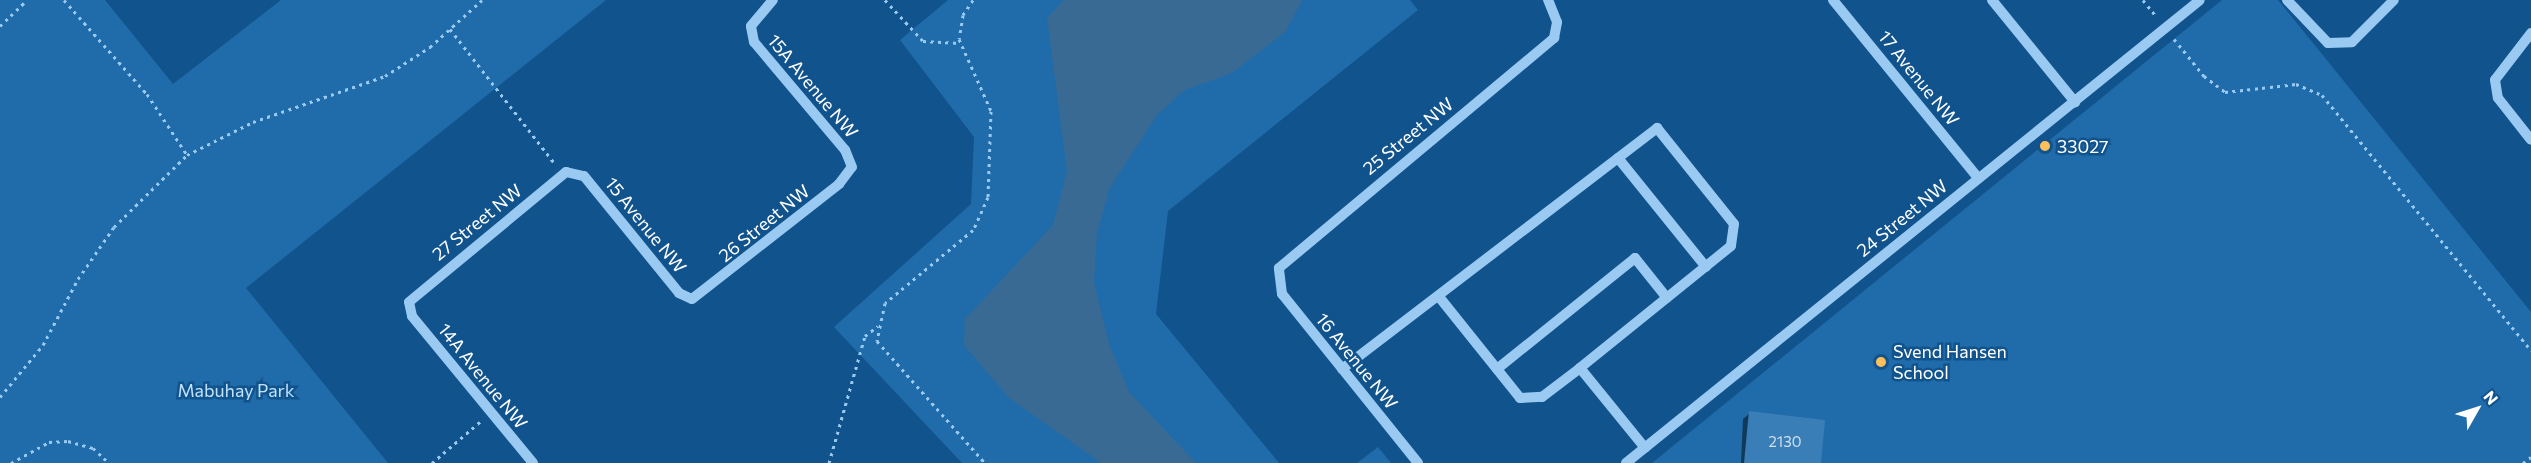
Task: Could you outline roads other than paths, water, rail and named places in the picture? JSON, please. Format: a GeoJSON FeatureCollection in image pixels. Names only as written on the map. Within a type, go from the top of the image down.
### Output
{"type":"FeatureCollection","features":[{"type":"Feature","properties":{"kind":"street","name":"15A Avenue NW"},"geometry":{"type":"LineString","coordinates":[[773,0],[751,26],[754,42],[845,150],[852,167]]}},
{"type":"Feature","properties":{"kind":"street","name":"25 Street NW"},"geometry":{"type":"LineString","coordinates":[[1277,276],[1286,256],[1554,38],[1557,22],[1548,0]]}},
{"type":"Feature","properties":{"kind":"street","name":"17 Avenue NW"},"geometry":{"type":"LineString","coordinates":[[1833,0],[1978,178]]}},
{"type":"Feature","properties":{"kind":"street"},"geometry":{"type":"LineString","coordinates":[[1992,0],[2075,102]]}},
{"type":"Feature","properties":{"kind":"street","name":"24 Street NW"},"geometry":{"type":"LineString","coordinates":[[1626,463],[2200,0]]}},
{"type":"Feature","properties":{"kind":"street"},"geometry":{"type":"LineString","coordinates":[[2287,0],[2328,43],[2352,42],[2394,0]]}},
{"type":"Feature","properties":{"kind":"street"},"geometry":{"type":"LineString","coordinates":[[2531,33],[2494,80],[2498,99],[2531,140]]}},
{"type":"Feature","properties":{"kind":"street"},"geometry":{"type":"LineString","coordinates":[[1342,369],[1440,298],[1657,128],[1734,225],[1731,246],[1542,397],[1520,398],[1440,298]]}},
{"type":"Feature","properties":{"kind":"street"},"geometry":{"type":"LineString","coordinates":[[1618,158],[1706,267]]}},
{"type":"Feature","properties":{"kind":"street","name":"26 Street NW"},"geometry":{"type":"LineString","coordinates":[[692,299],[839,184],[852,167]]}},
{"type":"Feature","properties":{"kind":"street","name":"15 Avenue NW"},"geometry":{"type":"LineString","coordinates":[[575,171],[592,185],[680,293],[692,299]]}},
{"type":"Feature","properties":{"kind":"street","name":"27 Street NW"},"geometry":{"type":"LineString","coordinates":[[408,308],[413,296],[562,175],[575,171]]}},
{"type":"Feature","properties":{"kind":"street"},"geometry":{"type":"LineString","coordinates":[[1497,369],[1635,258],[1667,298]]}},
{"type":"Feature","properties":{"kind":"street","name":"16 Avenue NW"},"geometry":{"type":"LineString","coordinates":[[1277,276],[1282,294],[1418,463]]}},
{"type":"Feature","properties":{"kind":"street","name":"14A Avenue NW"},"geometry":{"type":"LineString","coordinates":[[408,308],[533,463]]}},
{"type":"Feature","properties":{"kind":"street"},"geometry":{"type":"LineString","coordinates":[[1581,368],[1645,448]]}},
{"type":"Feature","properties":{"kind":"place","name":"33027"},"geometry":{"type":"Point","coordinates":[2045,146]}},
{"type":"Feature","properties":{"kind":"place","name":"Svend Hansen School"},"geometry":{"type":"Point","coordinates":[1881,362]}},
{"type":"Feature","properties":{"kind":"park label","name":"Mabuhay Park"},"geometry":{"type":"Point","coordinates":[236,390]}}]}
